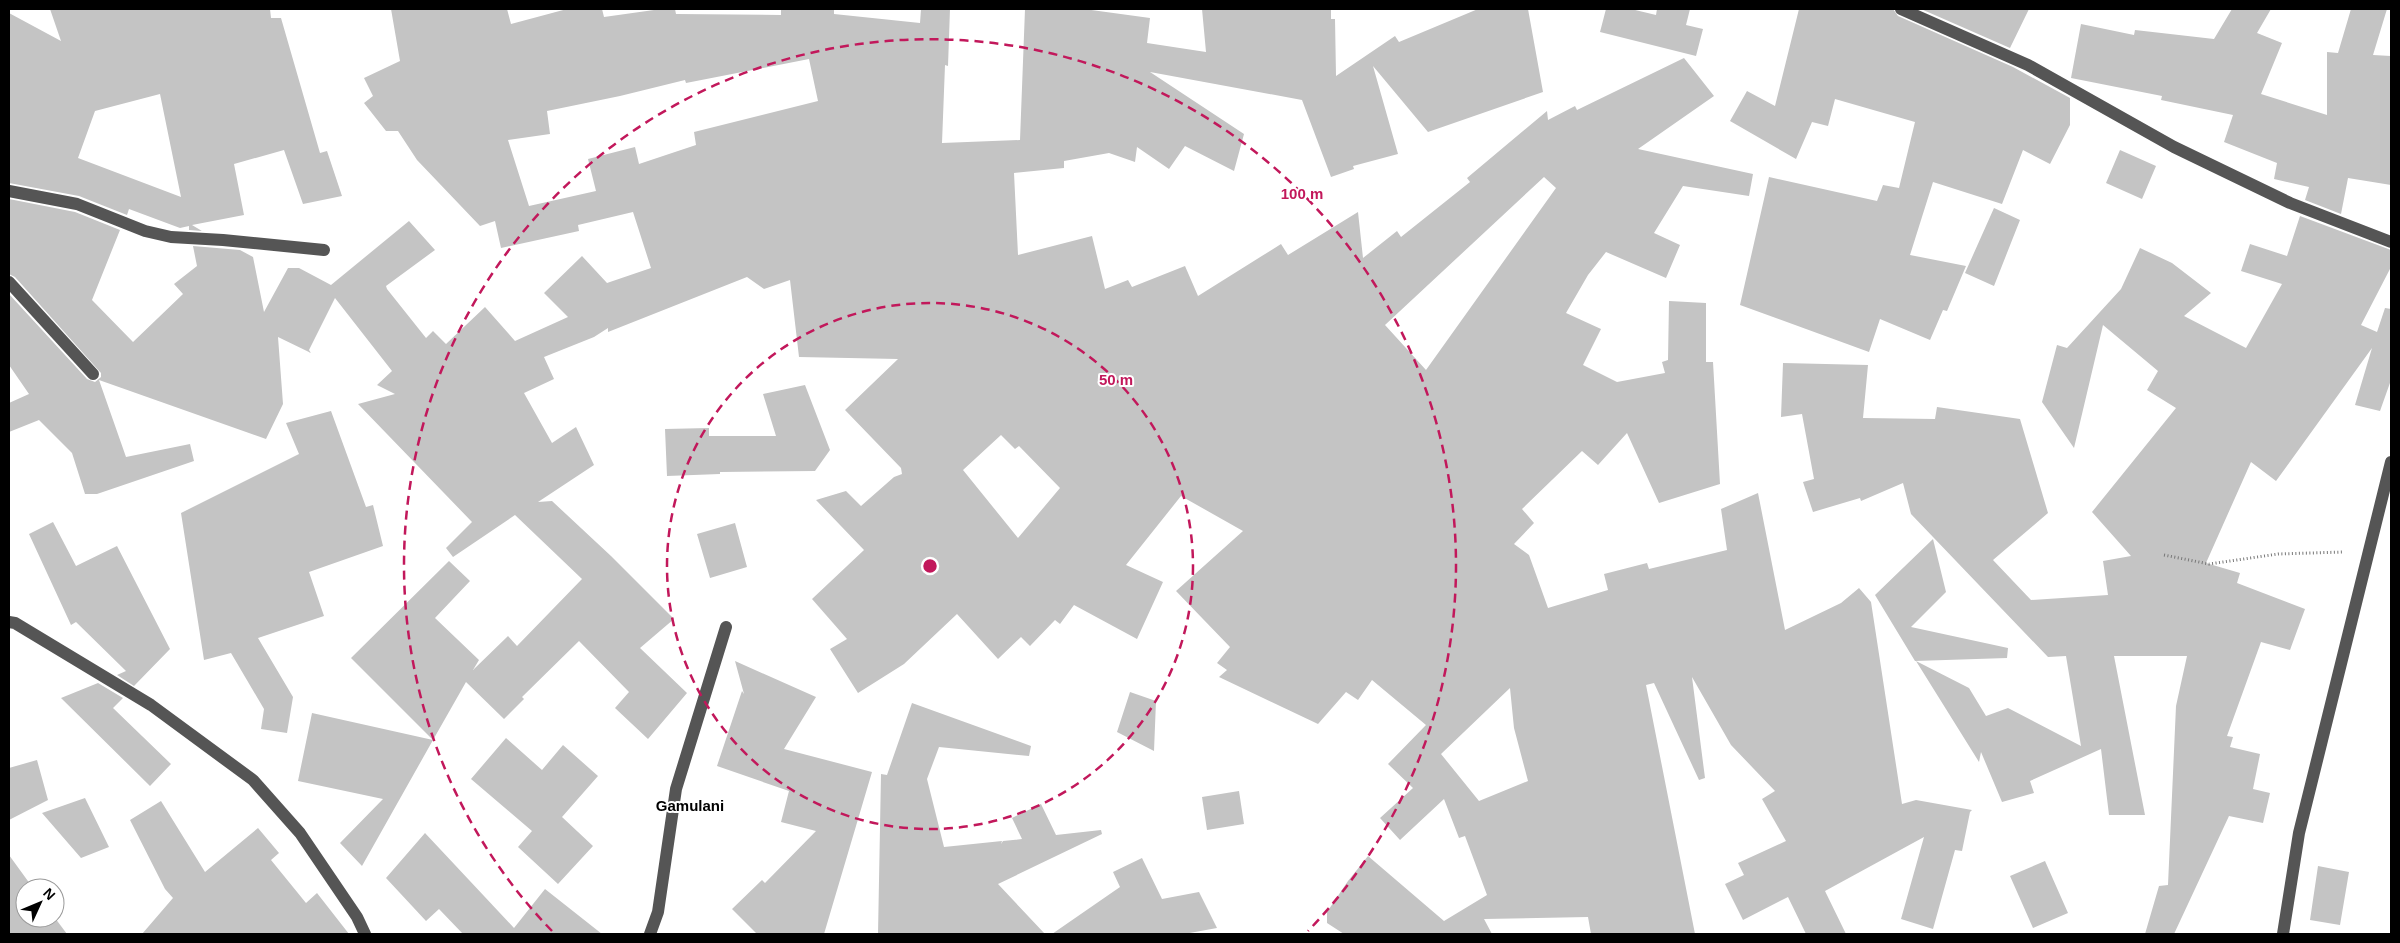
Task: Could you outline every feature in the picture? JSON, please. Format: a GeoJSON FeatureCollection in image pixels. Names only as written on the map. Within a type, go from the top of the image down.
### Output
{"type":"FeatureCollection","features":[{"type":"Feature","properties":{"kind":"street"},"geometry":{"type":"LineString","coordinates":[[1901,9],[2028,65],[2174,147],[2290,203],[2391,242]]}},
{"type":"Feature","properties":{"kind":"street"},"geometry":{"type":"LineString","coordinates":[[9,191],[77,204],[145,231],[171,237],[324,250]]}},
{"type":"Feature","properties":{"kind":"street"},"geometry":{"type":"LineString","coordinates":[[9,282],[93,374]]}},
{"type":"Feature","properties":{"kind":"street"},"geometry":{"type":"LineString","coordinates":[[2283,934],[2299,834],[2391,462]]}},
{"type":"Feature","properties":{"kind":"street"},"geometry":{"type":"LineString","coordinates":[[9,622],[15,623],[151,705],[253,780],[300,833],[357,917],[365,934]]}},
{"type":"Feature","properties":{"kind":"street"},"geometry":{"type":"LineString","coordinates":[[650,934],[658,912],[676,789],[726,627]]}},
{"type":"Feature","properties":{"kind":"path"},"geometry":{"type":"LineString","coordinates":[[2164,555],[2209,564],[2322,551],[2369,552]]}},
{"type":"Feature","properties":{"kind":"building"},"geometry":{"type":"Polygon","coordinates":[[[50,9],[270,9],[271,18],[281,18],[320,153],[327,151],[342,196],[303,204],[284,150],[234,164],[244,215],[192,225],[202,231],[189,230],[189,226],[180,228],[129,209],[127,215],[79,196],[9,183],[9,13],[61,41],[50,9]],[[160,94],[95,111],[78,158],[181,197],[160,94]]]}},
{"type":"Feature","properties":{"kind":"building"},"geometry":{"type":"Polygon","coordinates":[[[391,9],[507,9],[511,24],[567,9],[602,9],[604,17],[661,9],[675,9],[676,14],[781,15],[781,9],[834,9],[834,14],[920,23],[921,9],[950,9],[948,66],[945,65],[942,143],[1020,140],[1025,9],[1084,9],[1150,18],[1147,43],[1206,52],[1202,9],[1331,9],[1331,19],[1335,19],[1336,76],[1395,36],[1399,42],[1478,9],[1528,9],[1543,92],[1428,132],[1373,66],[1398,154],[1353,166],[1354,169],[1331,177],[1302,100],[1150,72],[1244,134],[1234,171],[1185,146],[1169,169],[1137,147],[1135,162],[1109,153],[1064,161],[1064,168],[1014,173],[1018,255],[1092,236],[1105,289],[1128,280],[1132,287],[1185,266],[1198,296],[1281,244],[1288,255],[1358,212],[1363,258],[1397,231],[1401,237],[1470,182],[1467,178],[1547,111],[1548,120],[1575,106],[1577,110],[1684,58],[1714,96],[1638,149],[1753,174],[1749,196],[1683,186],[1654,233],[1680,245],[1666,278],[1606,252],[1588,275],[1566,313],[1601,329],[1583,365],[1617,382],[1665,373],[1662,362],[1668,360],[1669,301],[1706,303],[1706,362],[1713,362],[1720,484],[1659,503],[1627,433],[1598,465],[1582,451],[1522,509],[1534,523],[1514,544],[1529,555],[1548,608],[1608,590],[1604,574],[1647,563],[1649,569],[1727,550],[1721,509],[1758,493],[1785,630],[1841,603],[1859,588],[1871,602],[1902,804],[1916,800],[1972,810],[1962,851],[1955,850],[1933,929],[1901,919],[1924,837],[1825,891],[1846,934],[1806,934],[1788,897],[1743,920],[1725,884],[1744,875],[1738,863],[1786,841],[1762,799],[1775,791],[1731,745],[1692,677],[1705,778],[1699,780],[1654,683],[1646,685],[1695,934],[1591,934],[1588,917],[1484,919],[1492,934],[1344,934],[1327,923],[1327,912],[1368,856],[1444,921],[1487,895],[1465,836],[1459,838],[1444,799],[1400,840],[1380,818],[1413,788],[1388,764],[1426,725],[1372,680],[1358,700],[1346,692],[1318,724],[1219,677],[1227,670],[1217,663],[1230,647],[1176,591],[1243,531],[1181,496],[1126,565],[1163,582],[1137,639],[1074,605],[1060,624],[1055,620],[1030,646],[1021,637],[998,659],[957,614],[904,664],[858,693],[830,649],[847,639],[812,599],[864,550],[816,500],[846,491],[861,506],[894,477],[902,474],[901,468],[845,410],[898,359],[799,357],[790,280],[764,289],[747,277],[608,332],[608,328],[594,337],[544,357],[554,379],[524,393],[552,443],[576,427],[594,465],[538,502],[552,501],[674,619],[640,648],[687,693],[648,739],[615,708],[629,692],[579,641],[522,697],[524,699],[504,719],[466,682],[433,740],[351,658],[449,561],[470,581],[435,618],[479,660],[473,670],[508,636],[517,646],[582,579],[515,515],[453,557],[446,548],[472,522],[358,404],[395,394],[377,385],[392,371],[335,298],[309,350],[311,353],[278,337],[283,404],[266,439],[99,380],[126,457],[190,444],[194,461],[97,494],[85,494],[72,453],[39,420],[9,432],[9,403],[29,394],[9,365],[9,294],[87,379],[95,382],[101,377],[101,373],[15,277],[9,274],[9,199],[75,212],[120,230],[92,300],[133,342],[183,294],[174,284],[197,266],[193,246],[240,250],[253,257],[264,312],[288,268],[299,268],[331,285],[409,221],[435,250],[386,286],[426,338],[433,331],[446,344],[485,307],[515,341],[568,317],[544,293],[582,256],[607,283],[651,268],[633,212],[578,225],[579,231],[501,248],[495,221],[480,226],[417,160],[398,131],[386,131],[364,103],[373,96],[364,78],[400,61],[391,9]],[[809,59],[686,83],[685,80],[547,111],[550,134],[508,140],[529,206],[596,191],[588,159],[635,147],[639,164],[696,145],[694,132],[818,101],[809,59]],[[1544,177],[1385,325],[1426,370],[1556,188],[1544,177]],[[1001,435],[963,470],[1018,538],[1060,488],[1019,446],[1015,449],[1001,435]],[[1510,688],[1441,754],[1479,801],[1528,781],[1514,728],[1510,688]]]}},
{"type":"Feature","properties":{"kind":"building"},"geometry":{"type":"Polygon","coordinates":[[[1606,9],[1631,9],[1656,15],[1657,9],[1690,9],[1686,25],[1703,29],[1696,56],[1600,32],[1606,9]]]}},
{"type":"Feature","properties":{"kind":"building"},"geometry":{"type":"Polygon","coordinates":[[[1799,9],[1893,9],[1898,16],[2013,67],[2070,98],[2070,125],[2050,164],[2023,150],[2002,204],[1933,182],[1910,255],[1966,266],[1947,311],[1943,310],[1930,340],[1880,319],[1869,352],[1740,305],[1769,177],[1877,201],[1883,185],[1899,188],[1915,122],[1835,99],[1828,126],[1812,122],[1796,159],[1730,121],[1747,91],[1775,106],[1799,9]]]}},
{"type":"Feature","properties":{"kind":"building"},"geometry":{"type":"Polygon","coordinates":[[[1921,9],[2029,9],[2010,48],[1921,9]]]}},
{"type":"Feature","properties":{"kind":"building"},"geometry":{"type":"Polygon","coordinates":[[[2232,9],[2271,9],[2257,33],[2282,43],[2261,94],[2327,115],[2327,52],[2338,53],[2351,9],[2387,9],[2373,55],[2391,56],[2391,185],[2348,178],[2341,214],[2305,200],[2309,187],[2274,179],[2277,163],[2224,142],[2233,115],[2161,100],[2162,96],[2071,78],[2081,24],[2134,35],[2135,30],[2214,39],[2232,9]]]}},
{"type":"Feature","properties":{"kind":"building"},"geometry":{"type":"Polygon","coordinates":[[[2120,150],[2156,166],[2142,199],[2106,183],[2120,150]]]}},
{"type":"Feature","properties":{"kind":"building"},"geometry":{"type":"Polygon","coordinates":[[[1994,208],[2020,220],[1994,286],[1965,273],[1994,208]]]}},
{"type":"Feature","properties":{"kind":"building"},"geometry":{"type":"Polygon","coordinates":[[[2300,216],[2391,250],[2391,267],[2361,325],[2377,332],[2385,308],[2391,309],[2391,380],[2380,411],[2355,405],[2372,348],[2276,481],[2251,462],[2206,563],[2240,573],[2237,583],[2305,609],[2290,650],[2261,642],[2227,736],[2233,737],[2230,747],[2260,754],[2253,789],[2270,793],[2263,823],[2229,816],[2174,934],[2145,934],[2159,886],[2168,885],[2176,706],[2187,656],[2114,656],[2145,815],[2109,815],[2101,749],[2030,781],[2034,793],[2002,802],[1981,752],[1979,762],[1916,661],[1969,688],[1986,716],[2008,708],[2081,746],[2066,656],[2048,657],[1911,514],[1903,483],[1861,501],[1860,498],[1813,512],[1803,482],[1814,479],[1802,414],[1781,417],[1783,363],[1868,365],[1863,418],[1935,419],[1937,407],[2020,419],[2048,513],[1993,560],[2031,600],[2108,595],[2103,561],[2131,556],[2092,512],[2176,408],[2147,390],[2158,371],[2103,325],[2074,448],[2042,402],[2057,345],[2067,348],[2121,289],[2140,248],[2172,263],[2211,293],[2184,316],[2246,348],[2282,284],[2241,271],[2250,244],[2287,256],[2300,216]]]}},
{"type":"Feature","properties":{"kind":"building"},"geometry":{"type":"Polygon","coordinates":[[[805,385],[830,450],[815,471],[720,472],[720,474],[667,476],[665,429],[709,428],[709,436],[776,436],[763,394],[805,385]]]}},
{"type":"Feature","properties":{"kind":"building"},"geometry":{"type":"Polygon","coordinates":[[[331,411],[366,507],[373,505],[383,546],[309,572],[324,616],[258,638],[293,697],[287,733],[261,729],[264,709],[231,653],[204,660],[181,513],[299,454],[286,423],[331,411]]]}},
{"type":"Feature","properties":{"kind":"building"},"geometry":{"type":"Polygon","coordinates":[[[53,522],[76,566],[117,546],[170,649],[134,686],[117,675],[126,671],[76,622],[71,625],[29,534],[53,522]]]}},
{"type":"Feature","properties":{"kind":"building"},"geometry":{"type":"Polygon","coordinates":[[[735,523],[747,567],[710,578],[697,534],[735,523]]]}},
{"type":"Feature","properties":{"kind":"building"},"geometry":{"type":"Polygon","coordinates":[[[1933,539],[1946,592],[1911,627],[2008,648],[2007,658],[1915,661],[1875,595],[1933,539]]]}},
{"type":"Feature","properties":{"kind":"building"},"geometry":{"type":"Polygon","coordinates":[[[735,661],[816,697],[784,749],[872,772],[824,934],[757,934],[732,909],[762,880],[765,883],[816,831],[781,822],[789,791],[717,766],[742,691],[744,694],[735,661]]]}},
{"type":"Feature","properties":{"kind":"building"},"geometry":{"type":"Polygon","coordinates":[[[98,683],[123,698],[113,708],[171,764],[150,786],[61,698],[98,683]]]}},
{"type":"Feature","properties":{"kind":"building"},"geometry":{"type":"Polygon","coordinates":[[[1130,692],[1156,701],[1154,751],[1117,732],[1130,692]]]}},
{"type":"Feature","properties":{"kind":"building"},"geometry":{"type":"Polygon","coordinates":[[[912,703],[1031,746],[1029,756],[939,747],[927,779],[944,847],[1002,841],[1001,844],[1003,841],[1022,839],[1012,818],[1041,804],[1056,835],[1101,830],[1102,834],[998,884],[1045,934],[878,934],[881,774],[887,775],[912,703]]]}},
{"type":"Feature","properties":{"kind":"building"},"geometry":{"type":"Polygon","coordinates":[[[312,713],[433,740],[362,866],[340,843],[383,799],[298,781],[312,713]]]}},
{"type":"Feature","properties":{"kind":"building"},"geometry":{"type":"Polygon","coordinates":[[[506,738],[542,770],[563,745],[598,776],[562,817],[593,846],[558,884],[518,847],[532,831],[471,779],[506,738]]]}},
{"type":"Feature","properties":{"kind":"building"},"geometry":{"type":"Polygon","coordinates":[[[37,760],[48,800],[9,820],[9,768],[37,760]]]}},
{"type":"Feature","properties":{"kind":"building"},"geometry":{"type":"Polygon","coordinates":[[[1239,791],[1244,824],[1207,830],[1202,797],[1239,791]]]}},
{"type":"Feature","properties":{"kind":"building"},"geometry":{"type":"Polygon","coordinates":[[[85,798],[109,847],[81,858],[42,813],[85,798]]]}},
{"type":"Feature","properties":{"kind":"building"},"geometry":{"type":"Polygon","coordinates":[[[161,801],[205,872],[258,828],[279,853],[271,860],[306,903],[317,893],[349,934],[142,934],[173,898],[165,889],[130,820],[161,801]]]}},
{"type":"Feature","properties":{"kind":"building"},"geometry":{"type":"Polygon","coordinates":[[[425,833],[514,928],[545,889],[602,934],[463,934],[439,909],[426,921],[386,878],[425,833]]]}},
{"type":"Feature","properties":{"kind":"building"},"geometry":{"type":"Polygon","coordinates":[[[9,855],[26,878],[15,878],[15,928],[62,928],[67,934],[9,934],[9,855]]]}},
{"type":"Feature","properties":{"kind":"building"},"geometry":{"type":"Polygon","coordinates":[[[1142,858],[1162,899],[1199,892],[1217,928],[1184,934],[1052,934],[1120,887],[1113,872],[1142,858]]]}},
{"type":"Feature","properties":{"kind":"building"},"geometry":{"type":"Polygon","coordinates":[[[2045,861],[2068,913],[2033,928],[2010,876],[2045,861]]]}},
{"type":"Feature","properties":{"kind":"building"},"geometry":{"type":"Polygon","coordinates":[[[2318,866],[2349,872],[2340,925],[2310,920],[2318,866]]]}},
{"type":"Feature","properties":{"kind":"district","name":"Gamulani"},"geometry":{"type":"Point","coordinates":[690,805]}}]}
